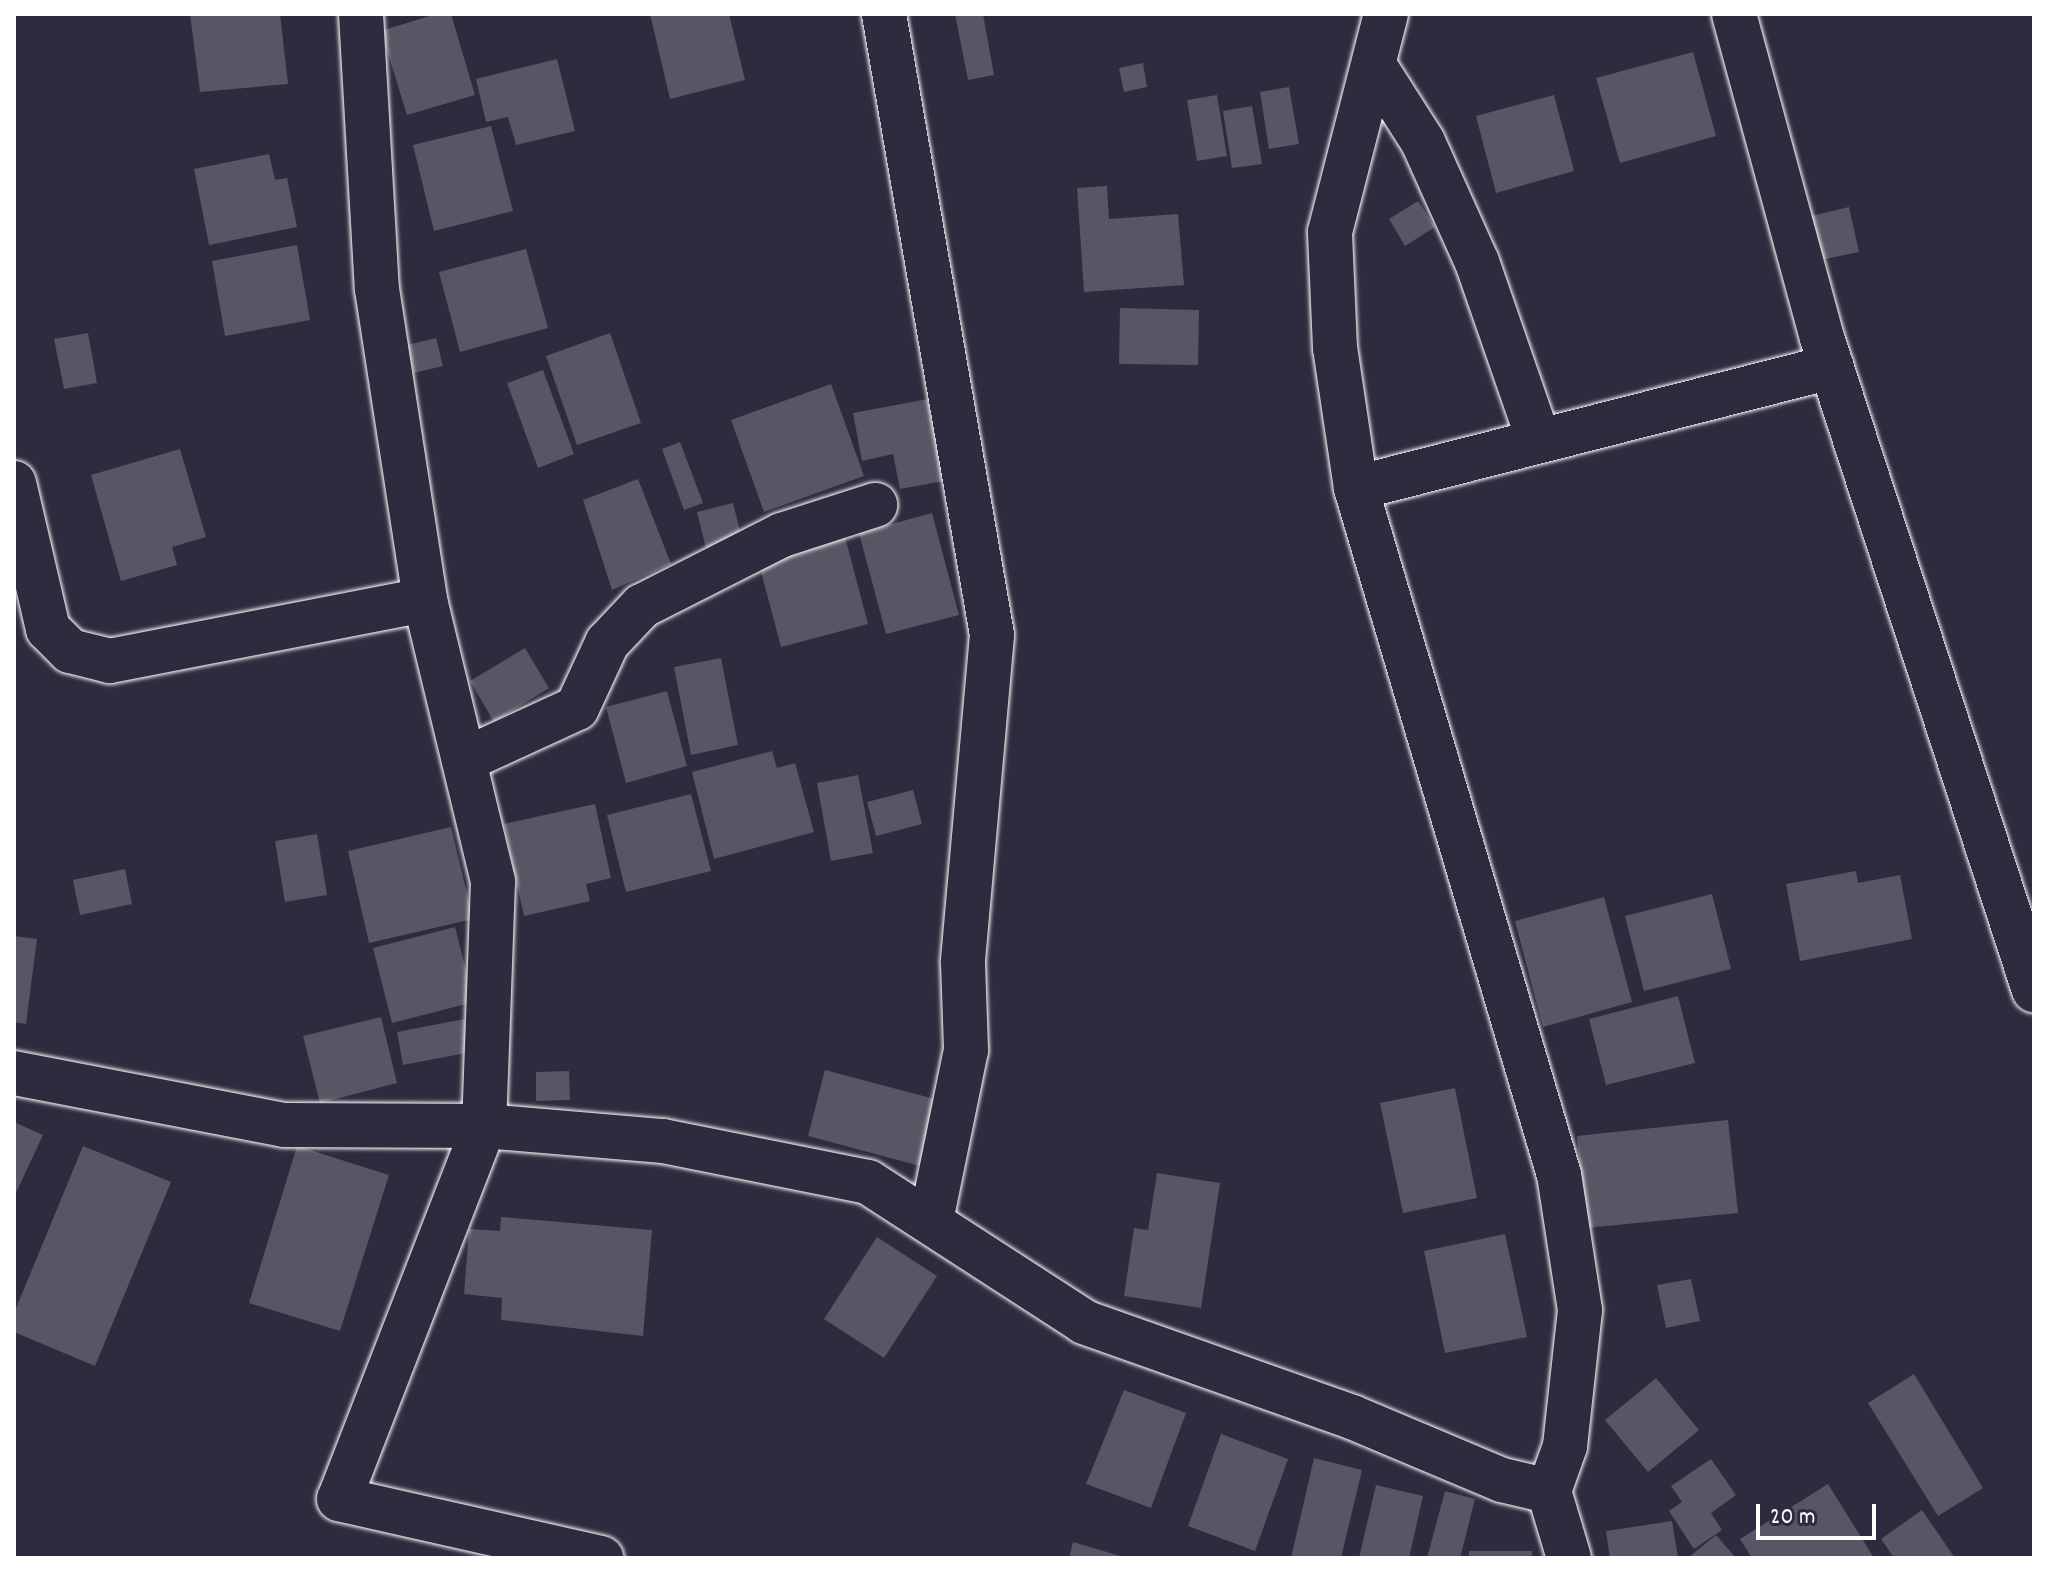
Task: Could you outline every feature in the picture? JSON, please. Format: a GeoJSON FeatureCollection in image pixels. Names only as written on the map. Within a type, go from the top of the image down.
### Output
{"type":"FeatureCollection","features":[{"type":"Feature","properties":{"kind":"street"},"geometry":{"type":"LineString","coordinates":[[361,14],[377,289],[425,600],[493,882],[484,1126],[339,1499],[601,1558]]}},
{"type":"Feature","properties":{"kind":"street"},"geometry":{"type":"LineString","coordinates":[[884,14],[992,635],[963,963],[966,1050],[931,1221]]}},
{"type":"Feature","properties":{"kind":"street"},"geometry":{"type":"LineString","coordinates":[[1386,14],[1330,232],[1335,348],[1356,488],[1559,1175],[1580,1310],[1565,1446],[1549,1491],[1569,1558]]}},
{"type":"Feature","properties":{"kind":"street"},"geometry":{"type":"LineString","coordinates":[[1734,14],[1832,367],[2028,935],[2034,990]]}},
{"type":"Feature","properties":{"kind":"street"},"geometry":{"type":"LineString","coordinates":[[1374,65],[1423,142],[1477,262],[1539,441]]}},
{"type":"Feature","properties":{"kind":"street"},"geometry":{"type":"LineString","coordinates":[[1356,488],[1832,367]]}},
{"type":"Feature","properties":{"kind":"street"},"geometry":{"type":"LineString","coordinates":[[14,483],[48,629],[70,651],[110,661],[425,600]]}},
{"type":"Feature","properties":{"kind":"street"},"geometry":{"type":"LineString","coordinates":[[464,760],[577,708],[607,643],[642,606],[782,535],[875,505]]}},
{"type":"Feature","properties":{"kind":"street"},"geometry":{"type":"LineString","coordinates":[[14,1073],[284,1125],[484,1126],[663,1141],[868,1182],[931,1221],[980,1261],[1084,1322],[1352,1417],[1502,1480],[1549,1491]]}},
{"type":"Feature","properties":{"kind":"building"},"geometry":{"type":"Polygon","coordinates":[[[190,14],[280,14],[288,84],[200,92],[190,14]]]}},
{"type":"Feature","properties":{"kind":"building"},"geometry":{"type":"Polygon","coordinates":[[[436,14],[451,14],[475,95],[407,115],[381,31],[436,14]]]}},
{"type":"Feature","properties":{"kind":"building"},"geometry":{"type":"Polygon","coordinates":[[[650,14],[729,14],[745,80],[670,99],[650,14]]]}},
{"type":"Feature","properties":{"kind":"building"},"geometry":{"type":"Polygon","coordinates":[[[955,14],[983,14],[994,75],[968,80],[955,14]]]}},
{"type":"Feature","properties":{"kind":"building"},"geometry":{"type":"Polygon","coordinates":[[[1693,52],[1716,136],[1620,163],[1596,78],[1693,52]]]}},
{"type":"Feature","properties":{"kind":"building"},"geometry":{"type":"Polygon","coordinates":[[[557,59],[575,131],[516,145],[508,117],[486,122],[476,79],[557,59]]]}},
{"type":"Feature","properties":{"kind":"building"},"geometry":{"type":"Polygon","coordinates":[[[1143,63],[1147,87],[1124,92],[1119,68],[1143,63]]]}},
{"type":"Feature","properties":{"kind":"building"},"geometry":{"type":"Polygon","coordinates":[[[1289,87],[1299,144],[1269,149],[1260,92],[1289,87]]]}},
{"type":"Feature","properties":{"kind":"building"},"geometry":{"type":"Polygon","coordinates":[[[1217,95],[1227,156],[1197,161],[1187,100],[1217,95]]]}},
{"type":"Feature","properties":{"kind":"building"},"geometry":{"type":"Polygon","coordinates":[[[1554,95],[1574,171],[1496,193],[1476,116],[1554,95]]]}},
{"type":"Feature","properties":{"kind":"building"},"geometry":{"type":"Polygon","coordinates":[[[1252,106],[1262,164],[1232,168],[1223,111],[1252,106]]]}},
{"type":"Feature","properties":{"kind":"building"},"geometry":{"type":"Polygon","coordinates":[[[491,126],[513,211],[434,231],[413,145],[491,126]]]}},
{"type":"Feature","properties":{"kind":"building"},"geometry":{"type":"Polygon","coordinates":[[[269,154],[275,180],[287,178],[297,227],[209,245],[194,169],[269,154]]]}},
{"type":"Feature","properties":{"kind":"building"},"geometry":{"type":"Polygon","coordinates":[[[1107,186],[1109,219],[1178,214],[1184,285],[1084,292],[1077,188],[1107,186]]]}},
{"type":"Feature","properties":{"kind":"building"},"geometry":{"type":"Polygon","coordinates":[[[1418,201],[1435,227],[1405,246],[1389,219],[1418,201]]]}},
{"type":"Feature","properties":{"kind":"building"},"geometry":{"type":"Polygon","coordinates":[[[1849,207],[1859,252],[1821,260],[1811,216],[1849,207]]]}},
{"type":"Feature","properties":{"kind":"building"},"geometry":{"type":"Polygon","coordinates":[[[297,245],[310,320],[225,336],[212,261],[297,245]]]}},
{"type":"Feature","properties":{"kind":"building"},"geometry":{"type":"Polygon","coordinates":[[[526,249],[548,328],[460,352],[439,272],[526,249]]]}},
{"type":"Feature","properties":{"kind":"building"},"geometry":{"type":"Polygon","coordinates":[[[1120,308],[1199,310],[1198,365],[1119,364],[1120,308]]]}},
{"type":"Feature","properties":{"kind":"building"},"geometry":{"type":"Polygon","coordinates":[[[88,333],[97,383],[64,389],[54,339],[88,333]]]}},
{"type":"Feature","properties":{"kind":"building"},"geometry":{"type":"Polygon","coordinates":[[[610,333],[641,423],[577,445],[546,356],[610,333]]]}},
{"type":"Feature","properties":{"kind":"building"},"geometry":{"type":"Polygon","coordinates":[[[436,338],[443,366],[414,373],[407,345],[436,338]]]}},
{"type":"Feature","properties":{"kind":"building"},"geometry":{"type":"Polygon","coordinates":[[[543,370],[574,454],[538,468],[507,383],[543,370]]]}},
{"type":"Feature","properties":{"kind":"building"},"geometry":{"type":"Polygon","coordinates":[[[831,384],[864,476],[764,512],[731,420],[831,384]]]}},
{"type":"Feature","properties":{"kind":"building"},"geometry":{"type":"Polygon","coordinates":[[[928,399],[944,481],[900,489],[893,454],[862,461],[853,413],[928,399]]]}},
{"type":"Feature","properties":{"kind":"building"},"geometry":{"type":"Polygon","coordinates":[[[680,442],[703,503],[684,510],[662,449],[680,442]]]}},
{"type":"Feature","properties":{"kind":"building"},"geometry":{"type":"Polygon","coordinates":[[[180,449],[206,537],[172,547],[177,565],[121,581],[91,475],[180,449]]]}},
{"type":"Feature","properties":{"kind":"building"},"geometry":{"type":"Polygon","coordinates":[[[638,479],[671,564],[612,590],[583,500],[638,479]]]}},
{"type":"Feature","properties":{"kind":"building"},"geometry":{"type":"Polygon","coordinates":[[[733,503],[743,543],[707,552],[697,512],[733,503]]]}},
{"type":"Feature","properties":{"kind":"building"},"geometry":{"type":"Polygon","coordinates":[[[932,513],[959,615],[886,634],[859,533],[932,513]]]}},
{"type":"Feature","properties":{"kind":"building"},"geometry":{"type":"Polygon","coordinates":[[[845,537],[868,624],[781,647],[758,560],[845,537]]]}},
{"type":"Feature","properties":{"kind":"building"},"geometry":{"type":"Polygon","coordinates":[[[525,648],[549,688],[494,722],[470,681],[525,648]]]}},
{"type":"Feature","properties":{"kind":"building"},"geometry":{"type":"Polygon","coordinates":[[[721,658],[738,745],[691,755],[674,667],[721,658]]]}},
{"type":"Feature","properties":{"kind":"building"},"geometry":{"type":"Polygon","coordinates":[[[667,691],[687,766],[626,783],[606,707],[667,691]]]}},
{"type":"Feature","properties":{"kind":"building"},"geometry":{"type":"Polygon","coordinates":[[[772,751],[777,768],[795,763],[814,832],[714,859],[692,772],[772,751]]]}},
{"type":"Feature","properties":{"kind":"building"},"geometry":{"type":"Polygon","coordinates":[[[858,775],[873,853],[831,861],[817,783],[858,775]]]}},
{"type":"Feature","properties":{"kind":"building"},"geometry":{"type":"Polygon","coordinates":[[[913,790],[922,824],[876,836],[867,802],[913,790]]]}},
{"type":"Feature","properties":{"kind":"building"},"geometry":{"type":"Polygon","coordinates":[[[691,794],[711,871],[626,892],[607,815],[691,794]]]}},
{"type":"Feature","properties":{"kind":"building"},"geometry":{"type":"Polygon","coordinates":[[[595,804],[611,878],[586,884],[590,901],[524,916],[504,824],[595,804]]]}},
{"type":"Feature","properties":{"kind":"building"},"geometry":{"type":"Polygon","coordinates":[[[451,827],[473,919],[369,943],[348,851],[451,827]]]}},
{"type":"Feature","properties":{"kind":"building"},"geometry":{"type":"Polygon","coordinates":[[[317,834],[327,895],[285,902],[275,841],[317,834]]]}},
{"type":"Feature","properties":{"kind":"building"},"geometry":{"type":"Polygon","coordinates":[[[125,869],[132,904],[80,915],[73,880],[125,869]]]}},
{"type":"Feature","properties":{"kind":"building"},"geometry":{"type":"Polygon","coordinates":[[[1856,871],[1858,883],[1900,875],[1912,939],[1800,961],[1786,884],[1856,871]]]}},
{"type":"Feature","properties":{"kind":"building"},"geometry":{"type":"Polygon","coordinates":[[[1712,894],[1731,969],[1644,991],[1625,916],[1712,894]]]}},
{"type":"Feature","properties":{"kind":"building"},"geometry":{"type":"Polygon","coordinates":[[[1604,897],[1632,1002],[1543,1027],[1515,921],[1604,897]]]}},
{"type":"Feature","properties":{"kind":"building"},"geometry":{"type":"Polygon","coordinates":[[[455,927],[474,1002],[392,1023],[373,948],[455,927]]]}},
{"type":"Feature","properties":{"kind":"building"},"geometry":{"type":"Polygon","coordinates":[[[14,936],[37,939],[26,1024],[14,1022],[14,936]]]}},
{"type":"Feature","properties":{"kind":"building"},"geometry":{"type":"Polygon","coordinates":[[[1678,996],[1695,1063],[1606,1085],[1589,1019],[1678,996]]]}},
{"type":"Feature","properties":{"kind":"building"},"geometry":{"type":"Polygon","coordinates":[[[381,1017],[397,1083],[320,1103],[303,1036],[381,1017]]]}},
{"type":"Feature","properties":{"kind":"building"},"geometry":{"type":"Polygon","coordinates":[[[464,1019],[471,1052],[403,1065],[397,1032],[464,1019]]]}},
{"type":"Feature","properties":{"kind":"building"},"geometry":{"type":"Polygon","coordinates":[[[825,1070],[942,1101],[924,1167],[808,1136],[825,1070]]]}},
{"type":"Feature","properties":{"kind":"building"},"geometry":{"type":"Polygon","coordinates":[[[569,1071],[570,1100],[536,1101],[536,1072],[569,1071]]]}},
{"type":"Feature","properties":{"kind":"building"},"geometry":{"type":"Polygon","coordinates":[[[1455,1088],[1477,1198],[1403,1213],[1380,1103],[1455,1088]]]}},
{"type":"Feature","properties":{"kind":"building"},"geometry":{"type":"Polygon","coordinates":[[[1728,1120],[1738,1213],[1586,1228],[1577,1136],[1728,1120]]]}},
{"type":"Feature","properties":{"kind":"building"},"geometry":{"type":"Polygon","coordinates":[[[14,1122],[43,1135],[14,1197],[14,1122]]]}},
{"type":"Feature","properties":{"kind":"building"},"geometry":{"type":"Polygon","coordinates":[[[83,1146],[171,1182],[95,1366],[14,1332],[14,1313],[83,1146]]]}},
{"type":"Feature","properties":{"kind":"building"},"geometry":{"type":"Polygon","coordinates":[[[297,1146],[389,1175],[340,1331],[249,1303],[297,1146]]]}},
{"type":"Feature","properties":{"kind":"building"},"geometry":{"type":"Polygon","coordinates":[[[1157,1173],[1220,1183],[1201,1308],[1124,1296],[1134,1228],[1148,1230],[1157,1173]]]}},
{"type":"Feature","properties":{"kind":"building"},"geometry":{"type":"Polygon","coordinates":[[[501,1217],[652,1230],[643,1336],[501,1320],[502,1298],[464,1294],[469,1229],[500,1231],[501,1217]]]}},
{"type":"Feature","properties":{"kind":"building"},"geometry":{"type":"Polygon","coordinates":[[[1505,1234],[1527,1337],[1445,1353],[1424,1251],[1505,1234]]]}},
{"type":"Feature","properties":{"kind":"building"},"geometry":{"type":"Polygon","coordinates":[[[877,1237],[937,1276],[884,1358],[824,1319],[877,1237]]]}},
{"type":"Feature","properties":{"kind":"building"},"geometry":{"type":"Polygon","coordinates":[[[1691,1279],[1700,1321],[1666,1328],[1657,1285],[1691,1279]]]}},
{"type":"Feature","properties":{"kind":"building"},"geometry":{"type":"Polygon","coordinates":[[[1914,1374],[1983,1488],[1938,1516],[1868,1403],[1914,1374]]]}},
{"type":"Feature","properties":{"kind":"building"},"geometry":{"type":"Polygon","coordinates":[[[1656,1378],[1699,1430],[1648,1472],[1605,1420],[1656,1378]]]}},
{"type":"Feature","properties":{"kind":"building"},"geometry":{"type":"Polygon","coordinates":[[[1124,1390],[1186,1413],[1151,1508],[1086,1484],[1124,1390]]]}},
{"type":"Feature","properties":{"kind":"building"},"geometry":{"type":"Polygon","coordinates":[[[1221,1434],[1288,1459],[1255,1551],[1188,1526],[1221,1434]]]}},
{"type":"Feature","properties":{"kind":"building"},"geometry":{"type":"Polygon","coordinates":[[[1314,1458],[1362,1470],[1341,1558],[1291,1558],[1314,1458]]]}},
{"type":"Feature","properties":{"kind":"building"},"geometry":{"type":"Polygon","coordinates":[[[1711,1459],[1736,1495],[1711,1513],[1722,1530],[1694,1549],[1669,1511],[1682,1502],[1671,1486],[1711,1459]]]}},
{"type":"Feature","properties":{"kind":"building"},"geometry":{"type":"Polygon","coordinates":[[[1828,1484],[1874,1558],[1752,1558],[1740,1539],[1828,1484]]]}},
{"type":"Feature","properties":{"kind":"building"},"geometry":{"type":"Polygon","coordinates":[[[1376,1485],[1423,1496],[1409,1558],[1359,1558],[1376,1485]]]}},
{"type":"Feature","properties":{"kind":"building"},"geometry":{"type":"Polygon","coordinates":[[[1445,1491],[1475,1499],[1460,1558],[1427,1558],[1445,1491]]]}},
{"type":"Feature","properties":{"kind":"building"},"geometry":{"type":"Polygon","coordinates":[[[1922,1510],[1955,1558],[1894,1558],[1881,1539],[1922,1510]]]}},
{"type":"Feature","properties":{"kind":"building"},"geometry":{"type":"Polygon","coordinates":[[[1672,1521],[1678,1558],[1610,1558],[1606,1531],[1672,1521]]]}},
{"type":"Feature","properties":{"kind":"building"},"geometry":{"type":"Polygon","coordinates":[[[1716,1535],[1736,1558],[1688,1558],[1716,1535]]]}},
{"type":"Feature","properties":{"kind":"building"},"geometry":{"type":"Polygon","coordinates":[[[1073,1542],[1124,1557],[1069,1558],[1073,1542]]]}},
{"type":"Feature","properties":{"kind":"building"},"geometry":{"type":"Polygon","coordinates":[[[1469,1551],[1532,1551],[1532,1558],[1469,1558],[1469,1551]]]}}]}
